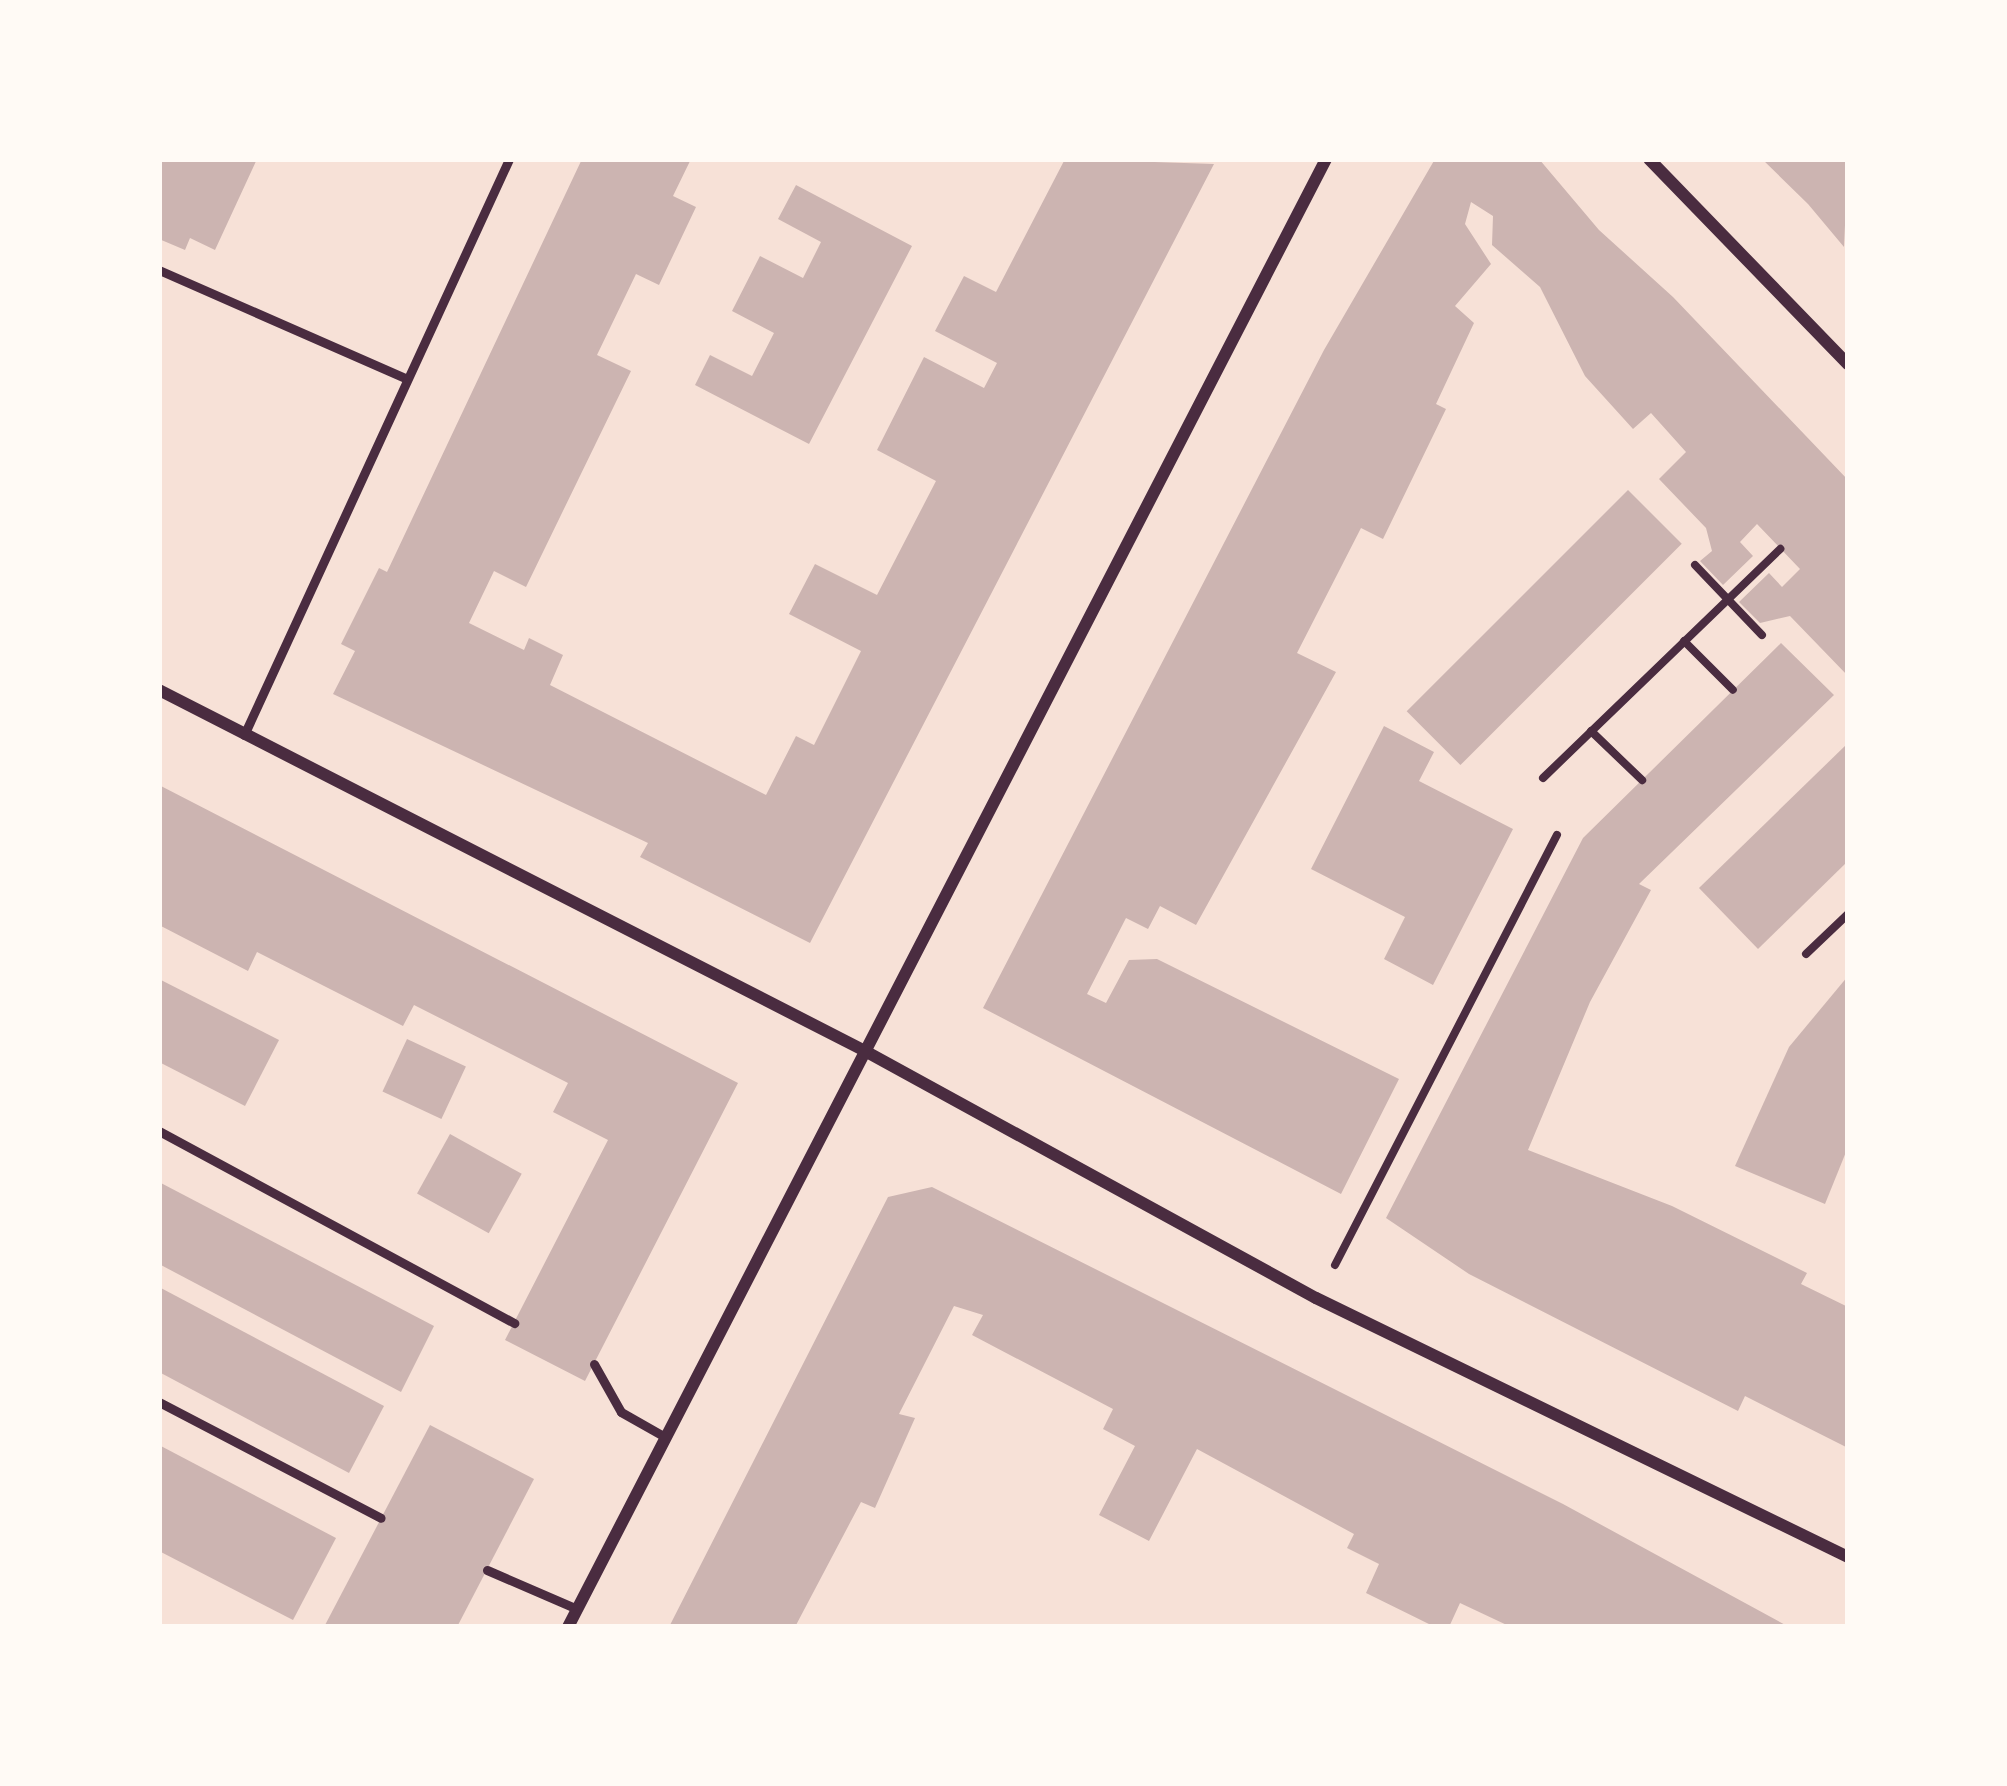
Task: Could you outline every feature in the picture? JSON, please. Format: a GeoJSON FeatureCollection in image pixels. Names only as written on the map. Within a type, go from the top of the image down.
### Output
{"type":"FeatureCollection","features":[{"type":"Feature","properties":{"kind":"street"},"geometry":{"type":"LineString","coordinates":[[568,1627],[1326,159]]}},
{"type":"Feature","properties":{"kind":"street"},"geometry":{"type":"LineString","coordinates":[[1649,159],[1848,364]]}},
{"type":"Feature","properties":{"kind":"street"},"geometry":{"type":"LineString","coordinates":[[159,690],[865,1051],[1316,1298],[1848,1557]]}},
{"type":"Feature","properties":{"kind":"lane"},"geometry":{"type":"LineString","coordinates":[[244,735],[509,159]]}},
{"type":"Feature","properties":{"kind":"lane"},"geometry":{"type":"LineString","coordinates":[[159,270],[405,378]]}},
{"type":"Feature","properties":{"kind":"lane"},"geometry":{"type":"LineString","coordinates":[[159,1131],[514,1323]]}},
{"type":"Feature","properties":{"kind":"lane"},"geometry":{"type":"LineString","coordinates":[[594,1364],[621,1412],[665,1437]]}},
{"type":"Feature","properties":{"kind":"lane"},"geometry":{"type":"LineString","coordinates":[[159,1402],[381,1518]]}},
{"type":"Feature","properties":{"kind":"lane"},"geometry":{"type":"LineString","coordinates":[[487,1570],[577,1609]]}},
{"type":"Feature","properties":{"kind":"path"},"geometry":{"type":"LineString","coordinates":[[1543,778],[1780,549]]}},
{"type":"Feature","properties":{"kind":"path"},"geometry":{"type":"LineString","coordinates":[[1695,565],[1762,635]]}},
{"type":"Feature","properties":{"kind":"path"},"geometry":{"type":"LineString","coordinates":[[1684,641],[1733,690]]}},
{"type":"Feature","properties":{"kind":"path"},"geometry":{"type":"LineString","coordinates":[[1591,731],[1642,780]]}},
{"type":"Feature","properties":{"kind":"path"},"geometry":{"type":"LineString","coordinates":[[1316,1298],[1557,835]]}},
{"type":"Feature","properties":{"kind":"path"},"geometry":{"type":"LineString","coordinates":[[1806,954],[1848,914]]}},
{"type":"Feature","properties":{"kind":"building"},"geometry":{"type":"Polygon","coordinates":[[[159,159],[257,159],[215,250],[190,238],[185,250],[159,239],[159,159]]]}},
{"type":"Feature","properties":{"kind":"building"},"geometry":{"type":"Polygon","coordinates":[[[582,159],[691,159],[673,196],[696,207],[659,285],[636,274],[597,355],[631,371],[526,587],[494,571],[469,623],[524,650],[529,638],[563,655],[550,685],[766,795],[796,736],[814,745],[861,651],[789,614],[815,564],[877,595],[936,481],[877,450],[924,357],[984,388],[997,363],[935,331],[964,276],[996,292],[1065,159],[1214,164],[810,943],[640,857],[648,843],[333,694],[355,651],[341,644],[379,568],[387,572],[582,159]]]}},
{"type":"Feature","properties":{"kind":"building"},"geometry":{"type":"Polygon","coordinates":[[[1435,159],[1539,159],[1599,230],[1673,297],[1848,480],[1848,676],[1790,616],[1760,623],[1739,602],[1769,573],[1782,587],[1800,569],[1757,524],[1740,542],[1753,556],[1723,585],[1700,561],[1712,551],[1706,528],[1659,479],[1686,452],[1651,413],[1633,429],[1585,376],[1540,287],[1492,245],[1493,216],[1471,202],[1465,224],[1491,264],[1455,306],[1474,323],[1436,404],[1446,409],[1383,539],[1361,528],[1297,653],[1336,672],[1196,925],[1160,906],[1148,929],[1126,918],[1087,994],[1106,1003],[1129,960],[1157,959],[1399,1079],[1341,1194],[983,1008],[1324,350],[1435,159]]]}},
{"type":"Feature","properties":{"kind":"building"},"geometry":{"type":"Polygon","coordinates":[[[1762,159],[1848,159],[1844,247],[1808,204],[1762,159]]]}},
{"type":"Feature","properties":{"kind":"building"},"geometry":{"type":"Polygon","coordinates":[[[796,185],[912,246],[809,444],[695,385],[710,355],[752,376],[774,333],[732,311],[760,256],[803,278],[821,242],[778,219],[796,185]]]}},
{"type":"Feature","properties":{"kind":"building"},"geometry":{"type":"Polygon","coordinates":[[[1628,490],[1682,544],[1460,765],[1407,711],[1628,490]]]}},
{"type":"Feature","properties":{"kind":"building"},"geometry":{"type":"Polygon","coordinates":[[[1781,643],[1834,695],[1639,884],[1651,890],[1590,1002],[1528,1150],[1672,1206],[1807,1273],[1801,1284],[1848,1307],[1848,1448],[1745,1396],[1738,1411],[1469,1274],[1386,1218],[1583,838],[1781,643]]]}},
{"type":"Feature","properties":{"kind":"building"},"geometry":{"type":"Polygon","coordinates":[[[1384,726],[1434,752],[1419,781],[1513,829],[1433,985],[1384,959],[1405,917],[1311,869],[1384,726]]]}},
{"type":"Feature","properties":{"kind":"building"},"geometry":{"type":"Polygon","coordinates":[[[1848,743],[1848,861],[1758,949],[1699,888],[1848,743]]]}},
{"type":"Feature","properties":{"kind":"building"},"geometry":{"type":"Polygon","coordinates":[[[159,785],[738,1083],[585,1381],[505,1340],[608,1140],[553,1112],[568,1083],[414,1005],[403,1026],[257,952],[248,971],[159,925],[159,785]]]}},
{"type":"Feature","properties":{"kind":"building"},"geometry":{"type":"Polygon","coordinates":[[[1848,976],[1848,1147],[1825,1204],[1735,1166],[1789,1047],[1848,976]]]}},
{"type":"Feature","properties":{"kind":"building"},"geometry":{"type":"Polygon","coordinates":[[[159,979],[279,1040],[245,1106],[159,1062],[159,979]]]}},
{"type":"Feature","properties":{"kind":"building"},"geometry":{"type":"Polygon","coordinates":[[[407,1039],[466,1066],[441,1119],[382,1092],[407,1039]]]}},
{"type":"Feature","properties":{"kind":"building"},"geometry":{"type":"Polygon","coordinates":[[[450,1134],[522,1174],[489,1233],[417,1193],[450,1134]]]}},
{"type":"Feature","properties":{"kind":"building"},"geometry":{"type":"Polygon","coordinates":[[[159,1182],[434,1326],[401,1392],[159,1264],[159,1182]]]}},
{"type":"Feature","properties":{"kind":"building"},"geometry":{"type":"Polygon","coordinates":[[[932,1187],[1563,1504],[1789,1627],[1511,1627],[1460,1603],[1449,1627],[1435,1627],[1366,1593],[1379,1564],[1347,1548],[1354,1534],[1197,1449],[1149,1541],[1099,1515],[1135,1446],[1103,1429],[1113,1409],[972,1335],[983,1315],[954,1306],[899,1414],[915,1418],[875,1508],[861,1502],[795,1627],[669,1627],[888,1197],[932,1187]]]}},
{"type":"Feature","properties":{"kind":"building"},"geometry":{"type":"Polygon","coordinates":[[[159,1287],[384,1406],[349,1473],[159,1372],[159,1287]]]}},
{"type":"Feature","properties":{"kind":"building"},"geometry":{"type":"Polygon","coordinates":[[[430,1425],[534,1479],[457,1627],[324,1627],[430,1425]]]}},
{"type":"Feature","properties":{"kind":"building"},"geometry":{"type":"Polygon","coordinates":[[[159,1445],[336,1538],[293,1620],[159,1551],[159,1445]]]}}]}
